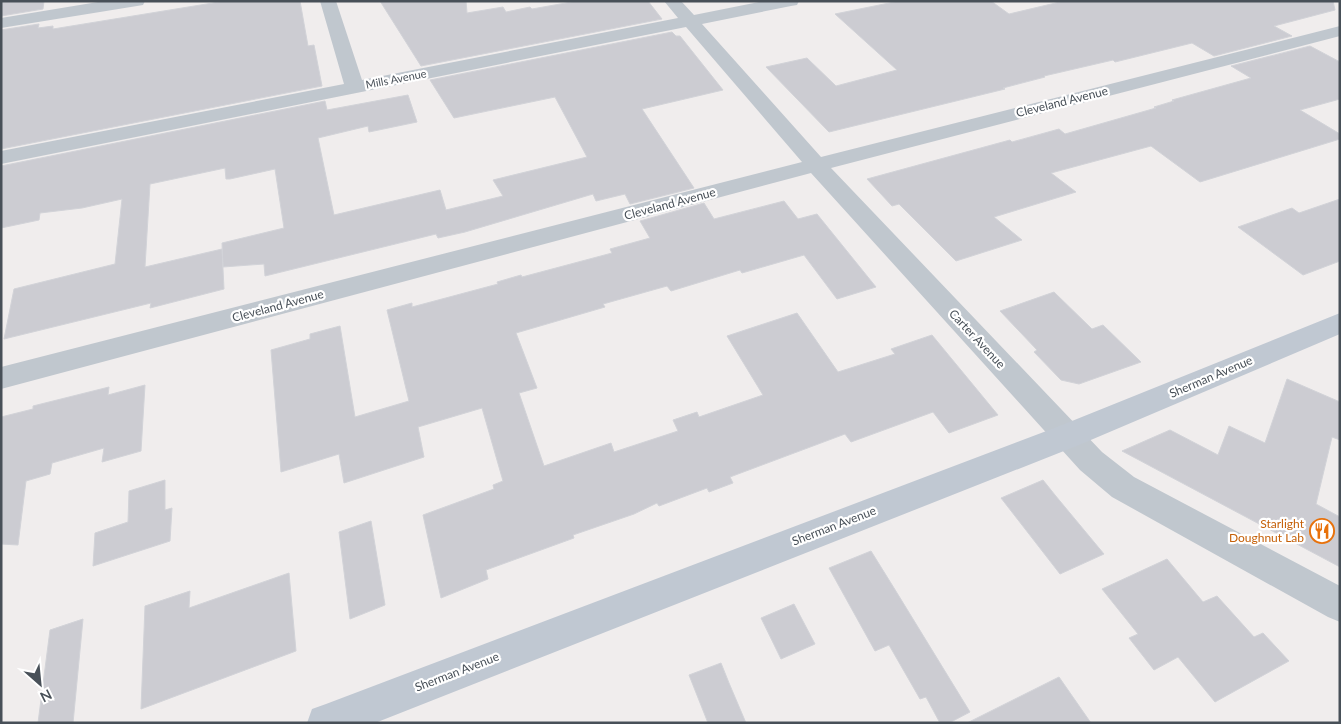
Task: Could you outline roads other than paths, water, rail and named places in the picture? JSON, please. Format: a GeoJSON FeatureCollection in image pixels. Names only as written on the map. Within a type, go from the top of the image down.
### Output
{"type":"FeatureCollection","features":[{"type":"Feature","properties":{"kind":"street"},"geometry":{"type":"LineString","coordinates":[[1,23],[137,1]]}},
{"type":"Feature","properties":{"kind":"street"},"geometry":{"type":"LineString","coordinates":[[328,1],[355,87]]}},
{"type":"Feature","properties":{"kind":"street","name":"Carter Avenue"},"geometry":{"type":"LineString","coordinates":[[672,1],[816,165],[1091,461],[1123,487],[1340,605]]}},
{"type":"Feature","properties":{"kind":"street","name":"Mills Avenue"},"geometry":{"type":"LineString","coordinates":[[1,158],[791,1]]}},
{"type":"Feature","properties":{"kind":"street","name":"Cleveland Avenue"},"geometry":{"type":"LineString","coordinates":[[1,378],[816,165],[1340,31]]}},
{"type":"Feature","properties":{"kind":"street","name":"Sherman Avenue"},"geometry":{"type":"LineString","coordinates":[[326,723],[1068,436],[1340,323]]}},
{"type":"Feature","properties":{"kind":"place","name":"Starlight Doughnut Lab"},"geometry":{"type":"Point","coordinates":[1322,531]}}]}
